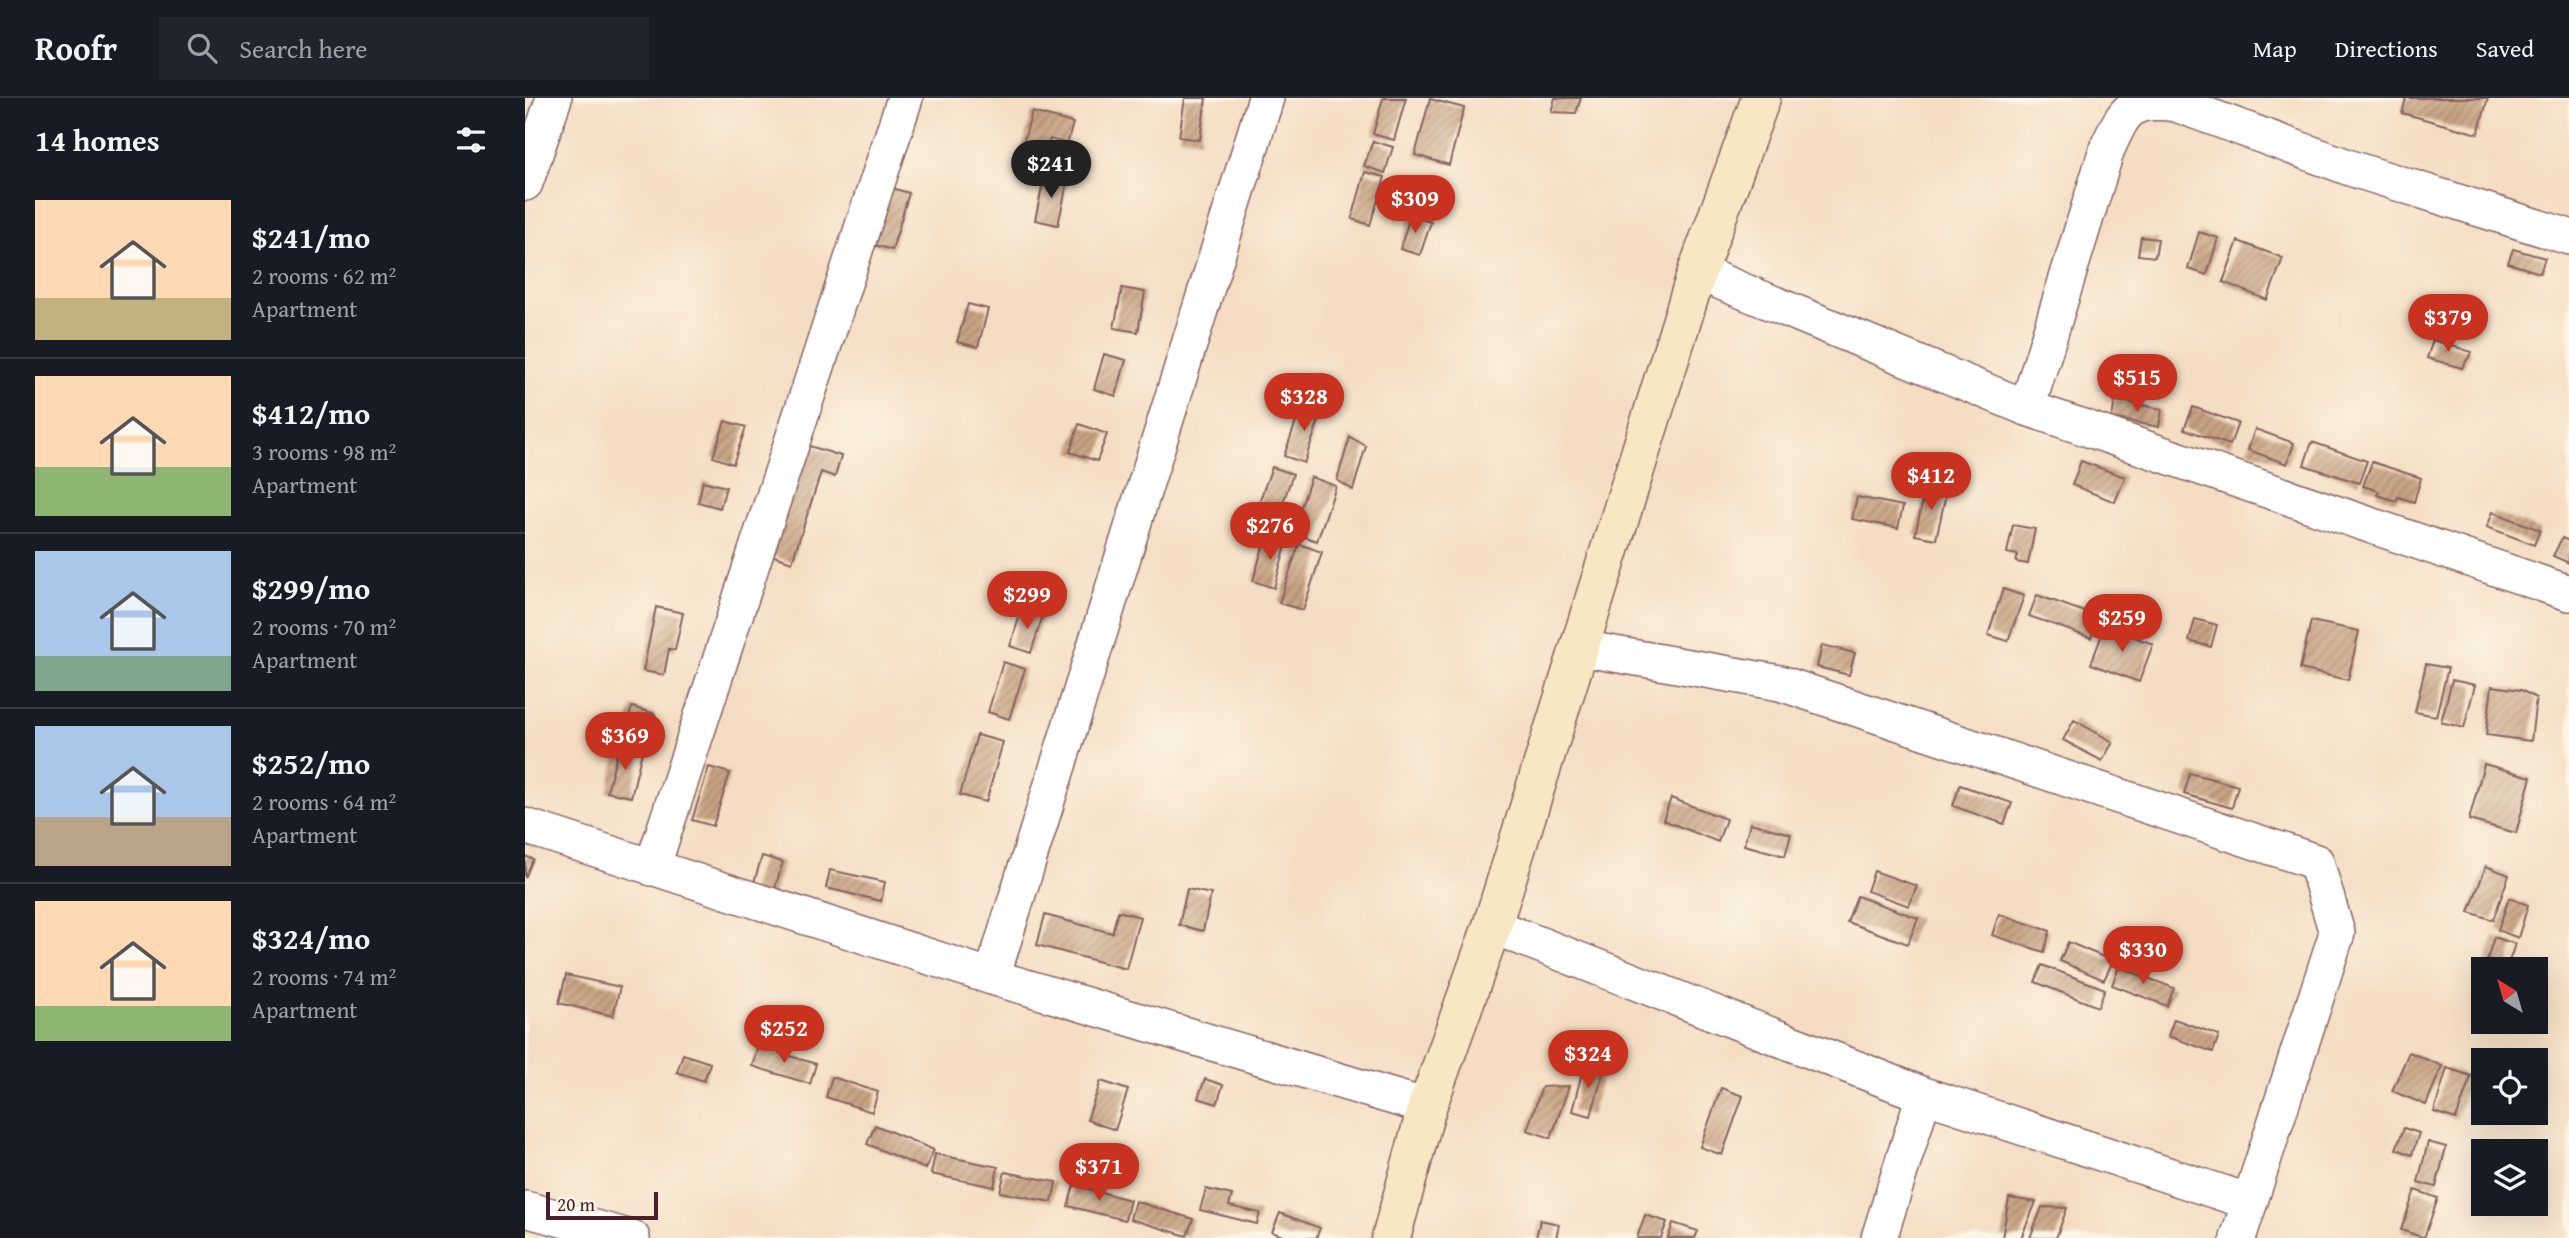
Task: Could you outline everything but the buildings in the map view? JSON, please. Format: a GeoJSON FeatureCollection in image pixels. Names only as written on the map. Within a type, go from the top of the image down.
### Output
{"type":"FeatureCollection","features":[{"type":"Feature","properties":{"kind":"street"},"geometry":{"type":"LineString","coordinates":[[525,183],[554,98]]}},
{"type":"Feature","properties":{"kind":"street"},"geometry":{"type":"LineString","coordinates":[[652,868],[905,98]]}},
{"type":"Feature","properties":{"kind":"street"},"geometry":{"type":"LineString","coordinates":[[992,977],[1266,98]]}},
{"type":"Feature","properties":{"kind":"street"},"geometry":{"type":"LineString","coordinates":[[1391,1238],[1427,1107],[1492,926],[1697,272],[1761,98]]}},
{"type":"Feature","properties":{"kind":"street"},"geometry":{"type":"LineString","coordinates":[[2027,408],[2107,149],[2119,121],[2136,105],[2156,101],[2176,104],[2353,169],[2569,237]]}},
{"type":"Feature","properties":{"kind":"street"},"geometry":{"type":"LineString","coordinates":[[1697,272],[2027,408],[2569,593]]}},
{"type":"Feature","properties":{"kind":"street"},"geometry":{"type":"LineString","coordinates":[[1580,648],[1780,683],[2316,862],[2337,933],[2238,1238]]}},
{"type":"Feature","properties":{"kind":"street"},"geometry":{"type":"LineString","coordinates":[[525,826],[992,977],[1427,1107]]}},
{"type":"Feature","properties":{"kind":"street"},"geometry":{"type":"LineString","coordinates":[[1492,926],[1924,1095],[2250,1202]]}},
{"type":"Feature","properties":{"kind":"street"},"geometry":{"type":"LineString","coordinates":[[1879,1238],[1924,1095]]}},
{"type":"Feature","properties":{"kind":"street"},"geometry":{"type":"LineString","coordinates":[[525,1209],[632,1238]]}}]}
